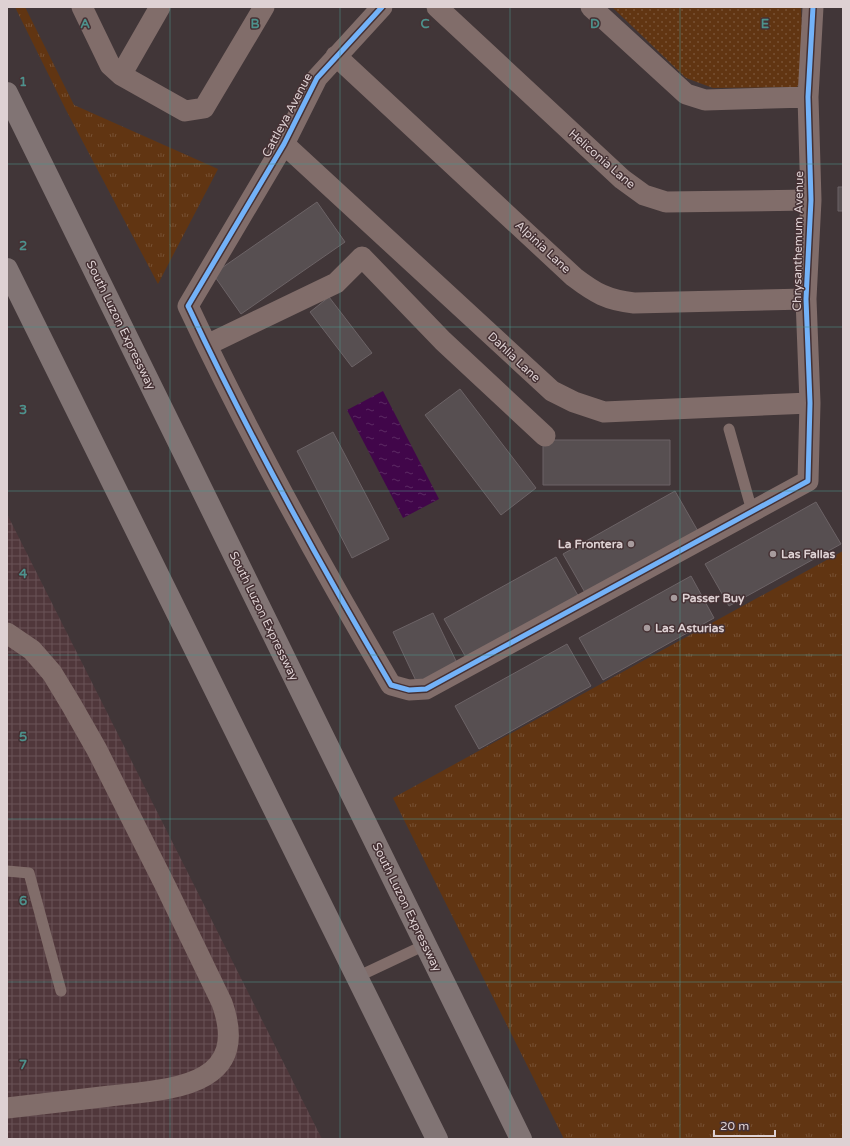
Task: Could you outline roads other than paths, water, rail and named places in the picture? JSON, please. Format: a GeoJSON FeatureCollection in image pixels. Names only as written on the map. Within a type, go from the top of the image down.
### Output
{"type":"FeatureCollection","features":[{"type":"Feature","properties":{"kind":"highway","name":"South Luzon Expressway"},"geometry":{"type":"LineString","coordinates":[[7,93],[521,1139]]}},
{"type":"Feature","properties":{"kind":"highway"},"geometry":{"type":"LineString","coordinates":[[7,269],[437,1139]]}},
{"type":"Feature","properties":{"kind":"street"},"geometry":{"type":"LineString","coordinates":[[82,7],[110,65],[122,74],[185,111],[204,108],[264,7]]}},
{"type":"Feature","properties":{"kind":"street"},"geometry":{"type":"LineString","coordinates":[[122,74],[160,7]]}},
{"type":"Feature","properties":{"kind":"street","name":"Cattleya Avenue"},"geometry":{"type":"LineString","coordinates":[[207,345],[188,306],[284,144],[317,78],[382,7]]}},
{"type":"Feature","properties":{"kind":"street","name":"Heliconia Lane"},"geometry":{"type":"LineString","coordinates":[[437,7],[622,179],[644,195],[666,202],[811,200]]}},
{"type":"Feature","properties":{"kind":"street"},"geometry":{"type":"LineString","coordinates":[[591,7],[686,94],[706,100],[808,97]]}},
{"type":"Feature","properties":{"kind":"street","name":"Chrysanthemum Avenue"},"geometry":{"type":"LineString","coordinates":[[752,511],[808,481],[810,404],[806,299],[811,200],[808,97],[813,7]]}},
{"type":"Feature","properties":{"kind":"street","name":"Alpinia Lane"},"geometry":{"type":"LineString","coordinates":[[336,56],[574,276],[595,293],[613,301],[634,303],[806,299]]}},
{"type":"Feature","properties":{"kind":"street","name":"Dahlia Lane"},"geometry":{"type":"LineString","coordinates":[[284,144],[552,391],[569,400],[604,412],[810,404]]}},
{"type":"Feature","properties":{"kind":"street"},"geometry":{"type":"LineString","coordinates":[[545,436],[443,341],[362,257],[336,283],[207,345],[285,497],[335,590],[391,684],[408,690],[426,689],[752,511]]}},
{"type":"Feature","properties":{"kind":"street"},"geometry":{"type":"LineString","coordinates":[[7,633],[32,650],[52,673],[97,750],[222,1003],[228,1020],[228,1045],[222,1060],[210,1073],[198,1080],[172,1089],[7,1108]]}},
{"type":"Feature","properties":{"kind":"lane"},"geometry":{"type":"LineString","coordinates":[[729,429],[752,511]]}},
{"type":"Feature","properties":{"kind":"lane"},"geometry":{"type":"LineString","coordinates":[[7,871],[30,873],[61,991]]}},
{"type":"Feature","properties":{"kind":"lane"},"geometry":{"type":"LineString","coordinates":[[357,977],[425,945]]}},
{"type":"Feature","properties":{"kind":"water"},"geometry":{"type":"Polygon","coordinates":[[[383,391],[439,499],[403,518],[347,410],[383,391]]]}},
{"type":"Feature","properties":{"kind":"place","name":"La Frontera"},"geometry":{"type":"Point","coordinates":[631,544]}},
{"type":"Feature","properties":{"kind":"place","name":"Las Fallas"},"geometry":{"type":"Point","coordinates":[773,554]}},
{"type":"Feature","properties":{"kind":"place","name":"Passer Buy"},"geometry":{"type":"Point","coordinates":[674,598]}},
{"type":"Feature","properties":{"kind":"place","name":"Las Asturias"},"geometry":{"type":"Point","coordinates":[647,628]}}]}
